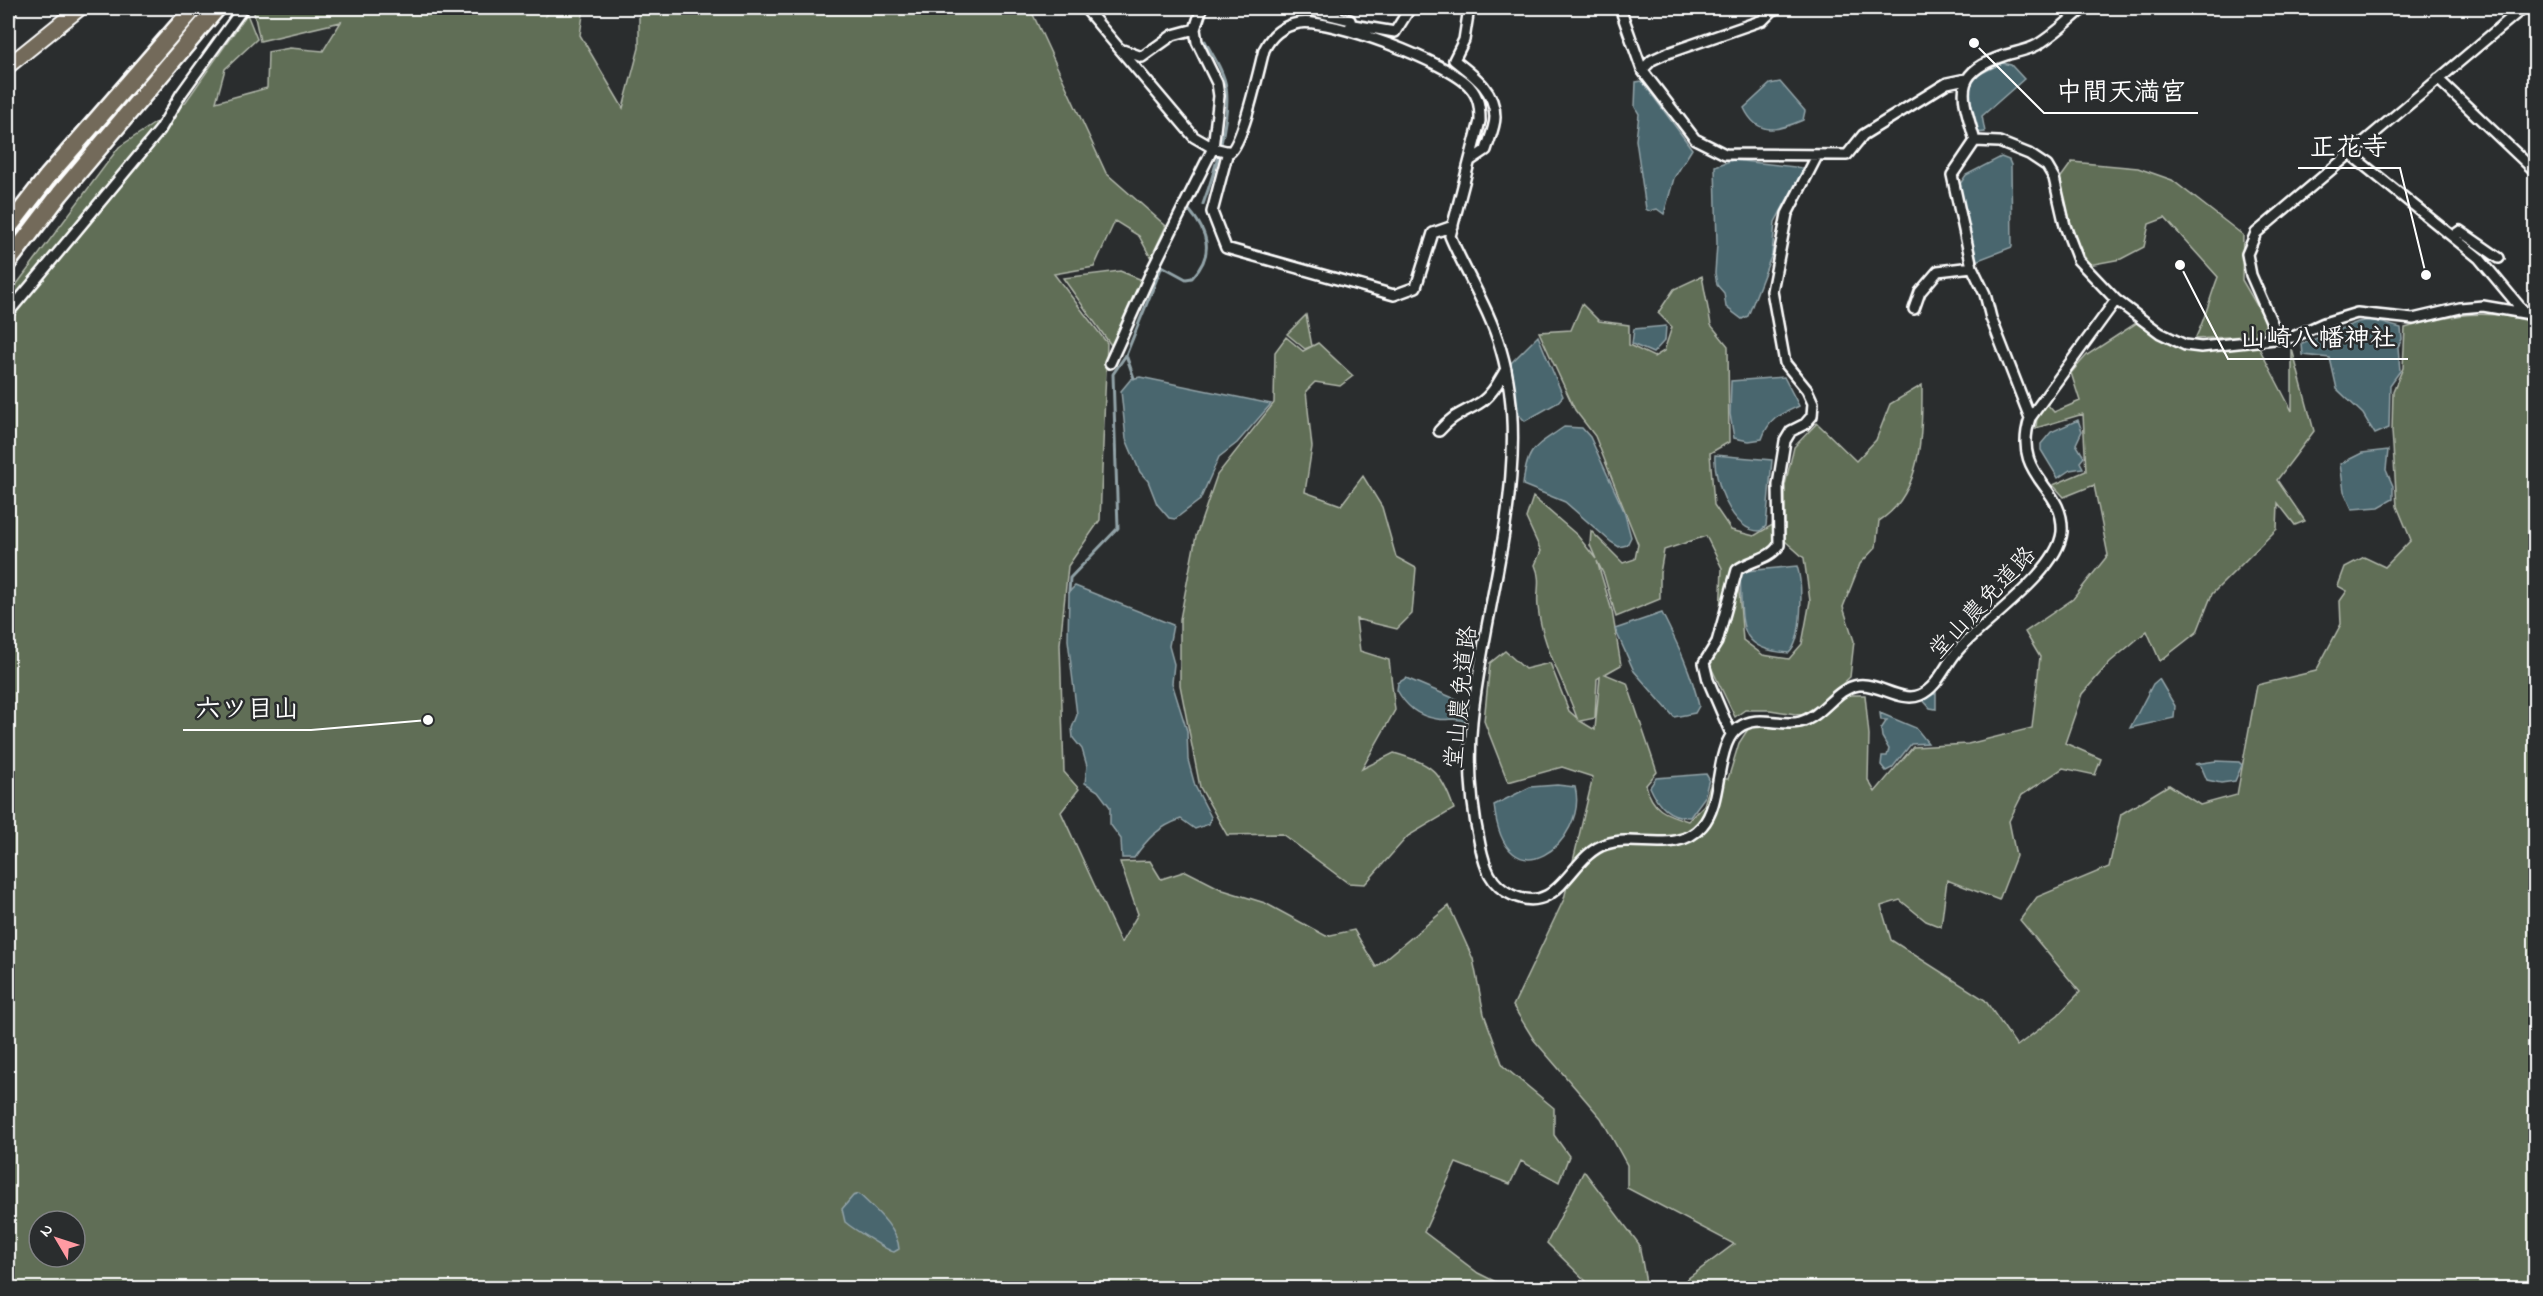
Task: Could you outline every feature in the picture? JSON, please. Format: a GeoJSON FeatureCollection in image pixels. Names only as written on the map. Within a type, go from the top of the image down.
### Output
{"type":"FeatureCollection","features":[{"type":"Feature","properties":{"kind":"highway"},"geometry":{"type":"LineString","coordinates":[[8,228],[48,176],[194,8]]}},
{"type":"Feature","properties":{"kind":"highway"},"geometry":{"type":"LineString","coordinates":[[8,262],[60,194],[217,8]]}},
{"type":"Feature","properties":{"kind":"main road"},"geometry":{"type":"LineString","coordinates":[[8,66],[80,8]]}},
{"type":"Feature","properties":{"kind":"street"},"geometry":{"type":"LineString","coordinates":[[8,313],[160,130],[181,94],[243,8]]}},
{"type":"Feature","properties":{"kind":"street"},"geometry":{"type":"LineString","coordinates":[[1085,8],[1194,137],[1220,150],[1235,147],[1245,121],[1264,50],[1278,30],[1301,22],[1395,32],[1410,8]]}},
{"type":"Feature","properties":{"kind":"street"},"geometry":{"type":"LineString","coordinates":[[1202,8],[1195,29],[1197,42],[1217,83],[1219,96],[1220,150],[1212,212],[1226,248],[1394,295],[1416,287],[1433,233],[1452,226],[1480,122],[1480,106],[1471,88],[1454,73],[1352,28]]}},
{"type":"Feature","properties":{"kind":"street"},"geometry":{"type":"LineString","coordinates":[[1301,8],[1350,20],[1352,28]]}},
{"type":"Feature","properties":{"kind":"street"},"geometry":{"type":"LineString","coordinates":[[1468,8],[1464,39],[1454,60],[1481,82],[1489,95],[1495,117],[1486,150],[1471,160]]}},
{"type":"Feature","properties":{"kind":"street"},"geometry":{"type":"LineString","coordinates":[[1620,8],[1642,70],[1695,138],[1717,152],[1817,156],[1847,155],[1863,135],[1947,83],[1966,79],[1979,67],[1993,59],[2036,46],[2084,8]]}},
{"type":"Feature","properties":{"kind":"street"},"geometry":{"type":"LineString","coordinates":[[1642,70],[1652,60],[1665,54],[1756,24],[1775,8]]}},
{"type":"Feature","properties":{"kind":"street"},"geometry":{"type":"LineString","coordinates":[[2279,339],[2250,275],[2247,254],[2256,233],[2523,8]]}},
{"type":"Feature","properties":{"kind":"street"},"geometry":{"type":"LineString","coordinates":[[1119,49],[1142,57],[1173,35],[1195,29]]}},
{"type":"Feature","properties":{"kind":"street"},"geometry":{"type":"LineString","coordinates":[[1966,79],[1963,91],[1965,106],[1975,141]]}},
{"type":"Feature","properties":{"kind":"street"},"geometry":{"type":"LineString","coordinates":[[2438,79],[2535,172]]}},
{"type":"Feature","properties":{"kind":"street"},"geometry":{"type":"LineString","coordinates":[[1975,141],[1952,175],[1972,267],[1985,294],[1991,318],[2030,418]]}},
{"type":"Feature","properties":{"kind":"street"},"geometry":{"type":"LineString","coordinates":[[1975,141],[1999,142],[2029,154],[2048,166],[2054,178],[2065,226],[2078,260],[2116,300],[2160,333],[2185,345],[2201,347],[2293,337],[2324,323],[2357,313],[2407,320],[2471,307],[2499,307],[2535,315]]}},
{"type":"Feature","properties":{"kind":"street"},"geometry":{"type":"LineString","coordinates":[[1110,363],[1153,268],[1220,150]]}},
{"type":"Feature","properties":{"kind":"street"},"geometry":{"type":"LineString","coordinates":[[2349,153],[2479,258],[2524,312]]}},
{"type":"Feature","properties":{"kind":"street"},"geometry":{"type":"LineString","coordinates":[[1731,734],[1708,680],[1704,663],[1717,642],[1737,570],[1745,564],[1775,552],[1779,545],[1778,485],[1785,441],[1791,431],[1805,424],[1812,416],[1813,403],[1807,390],[1785,363],[1772,291],[1788,214],[1798,189],[1817,156]]}},
{"type":"Feature","properties":{"kind":"street","name":"堂山農免道路"},"geometry":{"type":"LineString","coordinates":[[1452,226],[1450,236],[1493,325],[1506,369],[1514,427],[1513,452],[1472,720],[1470,784],[1484,865],[1492,881],[1499,888],[1520,899],[1546,896],[1559,888],[1584,855],[1597,847],[1611,842],[1629,841],[1670,843],[1695,834],[1705,824],[1717,800],[1723,756],[1731,734],[1738,727],[1752,721],[1801,722],[1815,714],[1843,691],[1857,685],[1871,686],[1910,697],[1920,695],[1935,683],[1956,651],[2001,612],[2042,570],[2059,545],[2062,534],[2059,510],[2033,472],[2025,448],[2030,418],[2116,300]]}},
{"type":"Feature","properties":{"kind":"street"},"geometry":{"type":"LineString","coordinates":[[2453,236],[2460,231],[2499,258]]}},
{"type":"Feature","properties":{"kind":"street"},"geometry":{"type":"LineString","coordinates":[[1914,309],[1923,287],[1938,271],[1972,267]]}},
{"type":"Feature","properties":{"kind":"street"},"geometry":{"type":"LineString","coordinates":[[1439,432],[1455,414],[1480,403],[1494,388],[1506,369]]}},
{"type":"Feature","properties":{"kind":"green space"},"geometry":{"type":"Polygon","coordinates":[[[8,8],[27,8],[17,11],[13,28],[14,41],[8,44],[8,8]]]}},
{"type":"Feature","properties":{"kind":"green space"},"geometry":{"type":"Polygon","coordinates":[[[253,8],[545,8],[546,16],[554,8],[584,8],[580,35],[623,108],[639,48],[639,8],[1030,8],[1106,173],[1166,226],[1151,258],[1139,236],[1115,221],[1094,267],[1054,274],[1107,343],[1100,520],[1068,566],[1060,644],[1064,772],[1079,789],[1061,812],[1121,943],[1138,914],[1120,862],[1150,861],[1161,879],[1186,871],[1223,890],[1265,903],[1326,936],[1354,930],[1376,967],[1449,906],[1473,959],[1484,1014],[1503,1066],[1554,1108],[1554,1135],[1569,1156],[1559,1182],[1521,1161],[1510,1184],[1456,1163],[1424,1232],[1478,1273],[1508,1288],[8,1288],[8,296],[119,147],[185,103],[247,14],[257,39],[225,69],[216,102],[267,88],[268,52],[290,48],[323,51],[341,22],[260,41],[253,8]]]}},
{"type":"Feature","properties":{"kind":"green space"},"geometry":{"type":"Polygon","coordinates":[[[2072,162],[2138,168],[2172,180],[2243,235],[2242,280],[2266,321],[2262,335],[2195,339],[2218,277],[2165,218],[2149,224],[2144,247],[2121,259],[2089,265],[2075,238],[2059,180],[2072,162]]]}},
{"type":"Feature","properties":{"kind":"green space"},"geometry":{"type":"Polygon","coordinates":[[[1120,271],[1142,280],[1113,348],[1063,278],[1120,271]]]}},
{"type":"Feature","properties":{"kind":"green space"},"geometry":{"type":"Polygon","coordinates":[[[1702,276],[1711,325],[1728,346],[1729,442],[1710,453],[1714,505],[1731,530],[1754,536],[1774,524],[1773,546],[1738,565],[1720,616],[1722,568],[1706,536],[1664,550],[1660,573],[1660,599],[1616,617],[1604,575],[1597,561],[1612,611],[1621,665],[1605,674],[1627,683],[1657,772],[1646,785],[1652,800],[1666,813],[1688,821],[1704,805],[1712,779],[1728,779],[1739,743],[1750,726],[1804,726],[1845,695],[1865,695],[1869,735],[1868,780],[1875,792],[1913,747],[1968,744],[2032,728],[2040,657],[2025,632],[2073,599],[2108,555],[2094,485],[2064,497],[2053,485],[2086,471],[2083,414],[2036,428],[2037,417],[2047,404],[2054,412],[2080,401],[2071,373],[2087,355],[2138,322],[2172,345],[2209,351],[2257,344],[2292,411],[2292,349],[2314,431],[2277,480],[2305,521],[2295,525],[2278,503],[2277,529],[2212,594],[2197,632],[2160,661],[2147,631],[2110,662],[2082,694],[2065,743],[2101,759],[2095,775],[2063,768],[2022,795],[2009,821],[2016,856],[1999,900],[1947,880],[1941,927],[1926,921],[1900,900],[1881,906],[1891,940],[1985,1000],[2017,1046],[2058,1015],[2080,992],[2020,920],[2037,897],[2109,867],[2121,814],[2169,785],[2200,805],[2237,795],[2257,685],[2316,671],[2341,624],[2340,601],[2347,591],[2338,586],[2345,567],[2364,557],[2385,567],[2411,540],[2397,506],[2392,431],[2393,391],[2403,368],[2405,328],[2454,316],[2485,314],[2501,315],[2535,323],[2535,1288],[1675,1288],[1734,1244],[1627,1188],[1627,1165],[1601,1118],[1534,1040],[1513,1006],[1564,899],[1593,777],[1562,767],[1508,782],[1484,721],[1490,663],[1505,651],[1525,669],[1550,663],[1569,711],[1577,718],[1549,650],[1540,621],[1538,576],[1535,565],[1541,551],[1526,518],[1533,497],[1577,535],[1596,559],[1590,545],[1591,531],[1623,563],[1635,559],[1638,544],[1595,436],[1575,410],[1539,332],[1571,330],[1582,304],[1599,321],[1629,325],[1629,345],[1654,357],[1664,351],[1672,327],[1658,313],[1674,289],[1702,276]],[[1600,677],[1597,679],[1595,718],[1580,721],[1595,730],[1600,677]]]}},
{"type":"Feature","properties":{"kind":"green space"},"geometry":{"type":"Polygon","coordinates":[[[1306,315],[1312,346],[1305,349],[1287,334],[1306,315]]]}},
{"type":"Feature","properties":{"kind":"green space"},"geometry":{"type":"Polygon","coordinates":[[[1286,337],[1303,351],[1318,343],[1353,376],[1340,386],[1315,382],[1306,391],[1312,447],[1305,492],[1341,505],[1363,476],[1382,507],[1396,557],[1416,568],[1412,614],[1397,629],[1356,619],[1360,651],[1389,660],[1395,710],[1362,769],[1394,753],[1418,761],[1439,777],[1454,809],[1408,836],[1365,884],[1348,883],[1282,834],[1227,835],[1200,787],[1180,685],[1180,619],[1196,536],[1217,475],[1274,403],[1275,352],[1286,337]]]}},
{"type":"Feature","properties":{"kind":"green space"},"geometry":{"type":"Polygon","coordinates":[[[1922,385],[1920,441],[1912,478],[1904,495],[1879,521],[1876,547],[1860,564],[1843,607],[1854,641],[1850,677],[1823,702],[1802,715],[1770,710],[1745,710],[1735,717],[1709,663],[1738,580],[1743,640],[1763,655],[1789,659],[1802,644],[1810,601],[1804,558],[1785,541],[1785,485],[1794,447],[1817,423],[1856,461],[1876,440],[1890,404],[1922,385]]]}},
{"type":"Feature","properties":{"kind":"green space"},"geometry":{"type":"Polygon","coordinates":[[[1584,1171],[1639,1244],[1647,1288],[1593,1288],[1547,1243],[1584,1171]]]}},
{"type":"Feature","properties":{"kind":"water"},"geometry":{"type":"Polygon","coordinates":[[[2002,63],[2011,65],[2024,79],[1982,116],[1985,132],[1977,133],[1969,90],[1974,77],[2002,63]]]}},
{"type":"Feature","properties":{"kind":"water"},"geometry":{"type":"Polygon","coordinates":[[[1642,81],[1692,149],[1674,178],[1664,214],[1657,209],[1649,211],[1646,209],[1636,140],[1639,114],[1635,107],[1636,82],[1642,81]]]}},
{"type":"Feature","properties":{"kind":"water"},"geometry":{"type":"Polygon","coordinates":[[[1780,82],[1805,111],[1803,120],[1777,129],[1762,128],[1750,118],[1744,108],[1770,84],[1780,82]]]}},
{"type":"Feature","properties":{"kind":"water"},"geometry":{"type":"Polygon","coordinates":[[[2001,157],[2009,160],[2011,165],[2012,247],[1973,262],[1958,187],[1966,175],[2001,157]]]}},
{"type":"Feature","properties":{"kind":"water"},"geometry":{"type":"Polygon","coordinates":[[[1733,160],[1804,168],[1775,222],[1772,254],[1748,316],[1742,319],[1726,307],[1724,293],[1717,285],[1715,273],[1717,244],[1715,166],[1733,160]]]}},
{"type":"Feature","properties":{"kind":"water"},"geometry":{"type":"Polygon","coordinates":[[[2372,320],[2401,328],[2402,339],[2398,347],[2400,371],[2390,385],[2389,428],[2375,434],[2363,414],[2337,389],[2330,358],[2303,355],[2302,344],[2358,322],[2372,320]]]}},
{"type":"Feature","properties":{"kind":"water"},"geometry":{"type":"Polygon","coordinates":[[[1666,326],[1665,340],[1653,353],[1632,344],[1634,329],[1666,326]]]}},
{"type":"Feature","properties":{"kind":"water"},"geometry":{"type":"Polygon","coordinates":[[[1538,336],[1563,396],[1557,403],[1525,421],[1519,415],[1510,364],[1538,336]]]}},
{"type":"Feature","properties":{"kind":"water"},"geometry":{"type":"Polygon","coordinates":[[[1140,377],[1271,404],[1237,443],[1219,457],[1200,500],[1175,519],[1169,518],[1157,504],[1126,439],[1121,391],[1131,379],[1140,377]]]}},
{"type":"Feature","properties":{"kind":"water"},"geometry":{"type":"Polygon","coordinates":[[[1784,377],[1799,406],[1772,422],[1762,439],[1749,441],[1734,438],[1730,414],[1731,381],[1784,377]]]}},
{"type":"Feature","properties":{"kind":"water"},"geometry":{"type":"Polygon","coordinates":[[[2078,420],[2082,431],[2076,444],[2084,457],[2080,462],[2083,468],[2070,470],[2058,478],[2041,450],[2041,444],[2051,432],[2078,420]]]}},
{"type":"Feature","properties":{"kind":"water"},"geometry":{"type":"Polygon","coordinates":[[[1564,427],[1582,428],[1590,437],[1624,511],[1631,537],[1627,545],[1619,547],[1611,542],[1565,502],[1523,485],[1530,455],[1539,445],[1564,427]]]}},
{"type":"Feature","properties":{"kind":"water"},"geometry":{"type":"Polygon","coordinates":[[[2388,450],[2386,470],[2393,486],[2393,499],[2379,507],[2352,509],[2344,491],[2340,464],[2362,453],[2388,450]]]}},
{"type":"Feature","properties":{"kind":"water"},"geometry":{"type":"Polygon","coordinates":[[[1715,455],[1772,460],[1766,526],[1760,531],[1750,529],[1732,513],[1717,477],[1715,455]]]}},
{"type":"Feature","properties":{"kind":"water"},"geometry":{"type":"Polygon","coordinates":[[[1797,566],[1800,611],[1794,646],[1789,653],[1771,651],[1750,639],[1745,630],[1742,619],[1740,576],[1746,571],[1797,566]]]}},
{"type":"Feature","properties":{"kind":"water"},"geometry":{"type":"Polygon","coordinates":[[[1075,586],[1173,625],[1169,646],[1174,664],[1172,683],[1187,731],[1188,760],[1195,786],[1211,817],[1209,824],[1195,829],[1181,819],[1166,826],[1149,839],[1134,858],[1122,858],[1121,839],[1110,824],[1110,807],[1098,791],[1085,783],[1087,766],[1082,749],[1073,738],[1072,728],[1077,715],[1068,640],[1069,592],[1075,586]]]}},
{"type":"Feature","properties":{"kind":"water"},"geometry":{"type":"Polygon","coordinates":[[[1662,613],[1692,682],[1699,706],[1695,713],[1674,717],[1634,671],[1615,629],[1662,613]]]}},
{"type":"Feature","properties":{"kind":"water"},"geometry":{"type":"Polygon","coordinates":[[[1406,678],[1472,706],[1465,721],[1430,718],[1413,709],[1397,690],[1398,683],[1406,678]]]}},
{"type":"Feature","properties":{"kind":"water"},"geometry":{"type":"Polygon","coordinates":[[[2159,679],[2175,706],[2174,718],[2130,728],[2153,684],[2159,679]]]}},
{"type":"Feature","properties":{"kind":"water"},"geometry":{"type":"Polygon","coordinates":[[[1936,693],[1936,709],[1930,708],[1922,699],[1936,693]]]}},
{"type":"Feature","properties":{"kind":"water"},"geometry":{"type":"Polygon","coordinates":[[[1880,713],[1916,728],[1928,743],[1911,744],[1892,768],[1886,771],[1881,765],[1882,756],[1887,756],[1889,749],[1882,737],[1881,729],[1887,720],[1881,720],[1880,713]]]}},
{"type":"Feature","properties":{"kind":"water"},"geometry":{"type":"Polygon","coordinates":[[[2216,761],[2239,762],[2242,765],[2235,781],[2221,783],[2207,780],[2201,766],[2195,764],[2216,761]]]}},
{"type":"Feature","properties":{"kind":"water"},"geometry":{"type":"Polygon","coordinates":[[[1706,774],[1709,779],[1704,798],[1690,817],[1670,813],[1661,805],[1650,787],[1656,778],[1706,774]]]}},
{"type":"Feature","properties":{"kind":"water"},"geometry":{"type":"Polygon","coordinates":[[[1557,785],[1575,787],[1576,808],[1570,827],[1558,844],[1544,855],[1528,859],[1513,853],[1501,836],[1494,805],[1530,787],[1557,785]]]}},
{"type":"Feature","properties":{"kind":"water"},"geometry":{"type":"Polygon","coordinates":[[[859,1194],[890,1226],[898,1241],[899,1249],[894,1252],[890,1251],[845,1222],[842,1209],[853,1196],[859,1194]]]}},
{"type":"Feature","properties":{"kind":"waterway"},"geometry":{"type":"LineString","coordinates":[[1203,204],[1224,130],[1227,99],[1223,75],[1205,41]]}},
{"type":"Feature","properties":{"kind":"waterway"},"geometry":{"type":"LineString","coordinates":[[1069,592],[1070,578],[1118,528],[1113,374],[1126,355],[1162,266],[1186,279],[1192,278],[1204,261],[1205,236],[1189,210]]}},
{"type":"Feature","properties":{"kind":"waterway"},"geometry":{"type":"LineString","coordinates":[[1126,355],[1134,378]]}},
{"type":"Feature","properties":{"kind":"place","name":"中間天満宮"},"geometry":{"type":"Point","coordinates":[1974,43]}},
{"type":"Feature","properties":{"kind":"place","name":"山崎八幡神社"},"geometry":{"type":"Point","coordinates":[2180,265]}},
{"type":"Feature","properties":{"kind":"place","name":"正花寺"},"geometry":{"type":"Point","coordinates":[2426,275]}},
{"type":"Feature","properties":{"kind":"place","name":"六ツ目山"},"geometry":{"type":"Point","coordinates":[428,720]}}]}
